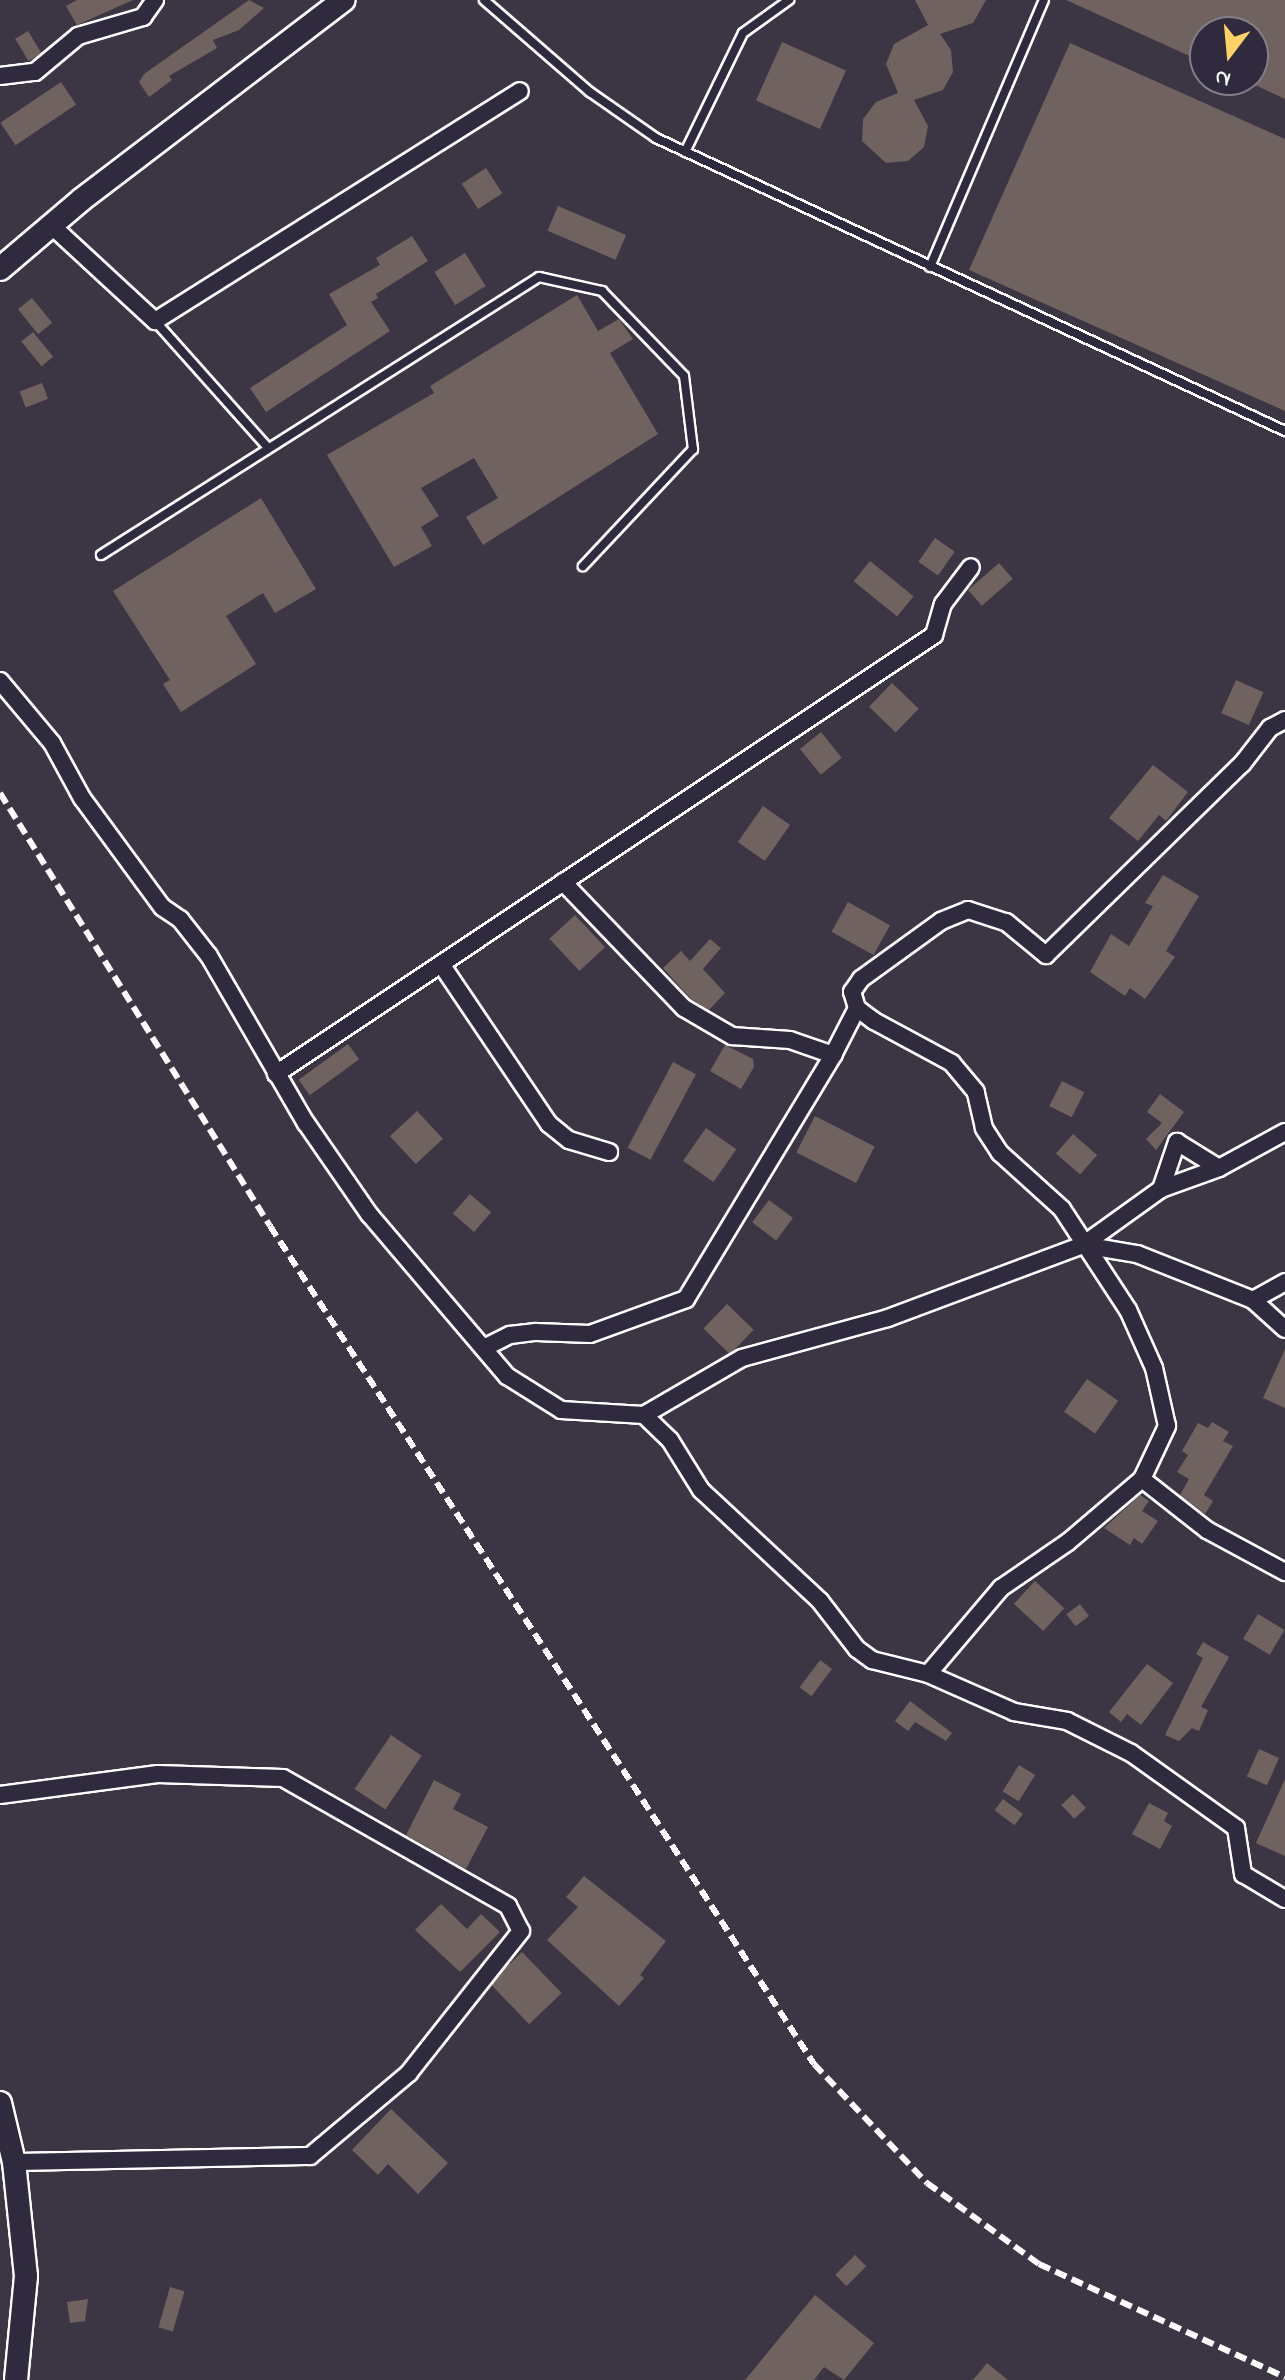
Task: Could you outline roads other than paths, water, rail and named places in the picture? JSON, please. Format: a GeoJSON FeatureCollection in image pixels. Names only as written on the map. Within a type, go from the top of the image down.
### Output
{"type":"FeatureCollection","features":[{"type":"Feature","properties":{"kind":"main road"},"geometry":{"type":"LineString","coordinates":[[0,269],[51,225],[344,0]]}},
{"type":"Feature","properties":{"kind":"main road"},"geometry":{"type":"LineString","coordinates":[[1,2106],[14,2162],[26,2276],[16,2380]]}},
{"type":"Feature","properties":{"kind":"street"},"geometry":{"type":"LineString","coordinates":[[0,76],[35,72],[78,36],[143,17],[155,0]]}},
{"type":"Feature","properties":{"kind":"street"},"geometry":{"type":"LineString","coordinates":[[51,225],[155,321],[520,91]]}},
{"type":"Feature","properties":{"kind":"street"},"geometry":{"type":"LineString","coordinates":[[276,1074],[934,635],[943,604],[971,567]]}},
{"type":"Feature","properties":{"kind":"street"},"geometry":{"type":"LineString","coordinates":[[0,681],[52,743],[82,798],[162,907],[180,919],[209,956],[276,1074],[369,1214],[507,1376],[561,1410],[644,1415],[742,1358],[888,1318],[1083,1245],[1161,1189],[1219,1168],[1285,1132]]}},
{"type":"Feature","properties":{"kind":"street"},"geometry":{"type":"LineString","coordinates":[[928,1674],[1001,1588],[1068,1542],[1142,1479],[1167,1426],[1154,1368],[1128,1310],[1055,1201],[1000,1153],[984,1128],[976,1092],[952,1063],[857,1008],[852,992],[861,979],[941,921],[968,910],[1006,922],[1046,955],[1242,764],[1270,728],[1285,720]]}},
{"type":"Feature","properties":{"kind":"street"},"geometry":{"type":"LineString","coordinates":[[563,882],[703,1022],[732,1036],[790,1040],[833,1055]]}},
{"type":"Feature","properties":{"kind":"street"},"geometry":{"type":"LineString","coordinates":[[441,964],[549,1124],[569,1140],[609,1152]]}},
{"type":"Feature","properties":{"kind":"street"},"geometry":{"type":"LineString","coordinates":[[484,1348],[510,1335],[536,1332],[590,1334],[686,1299],[833,1055],[857,1008]]}},
{"type":"Feature","properties":{"kind":"street"},"geometry":{"type":"LineString","coordinates":[[1161,1189],[1177,1142],[1219,1168]]}},
{"type":"Feature","properties":{"kind":"street"},"geometry":{"type":"LineString","coordinates":[[1083,1245],[1137,1254],[1253,1300],[1285,1329]]}},
{"type":"Feature","properties":{"kind":"street"},"geometry":{"type":"LineString","coordinates":[[1253,1300],[1285,1282]]}},
{"type":"Feature","properties":{"kind":"street"},"geometry":{"type":"LineString","coordinates":[[644,1415],[670,1440],[701,1490],[820,1601],[857,1649],[896,1670],[928,1674],[1014,1712],[1067,1721],[1131,1753],[1236,1828],[1243,1874],[1285,1899]]}},
{"type":"Feature","properties":{"kind":"street"},"geometry":{"type":"LineString","coordinates":[[1142,1479],[1207,1530],[1285,1572]]}},
{"type":"Feature","properties":{"kind":"street"},"geometry":{"type":"LineString","coordinates":[[0,1795],[158,1774],[283,1778],[508,1906],[521,1931],[409,2073],[310,2156],[14,2162]]}},
{"type":"Feature","properties":{"kind":"lane"},"geometry":{"type":"LineString","coordinates":[[484,0],[590,92],[685,152],[1285,431]]}},
{"type":"Feature","properties":{"kind":"lane"},"geometry":{"type":"LineString","coordinates":[[685,152],[743,33],[789,0]]}},
{"type":"Feature","properties":{"kind":"lane"},"geometry":{"type":"LineString","coordinates":[[930,267],[1044,0]]}},
{"type":"Feature","properties":{"kind":"lane"},"geometry":{"type":"LineString","coordinates":[[101,555],[539,277],[602,291],[684,376],[693,449],[583,566]]}},
{"type":"Feature","properties":{"kind":"lane"},"geometry":{"type":"LineString","coordinates":[[155,321],[268,448]]}},
{"type":"Feature","properties":{"kind":"railway"},"geometry":{"type":"LineString","coordinates":[[0,793],[270,1226],[814,2064],[927,2183],[1039,2264],[1285,2377]]}}]}
